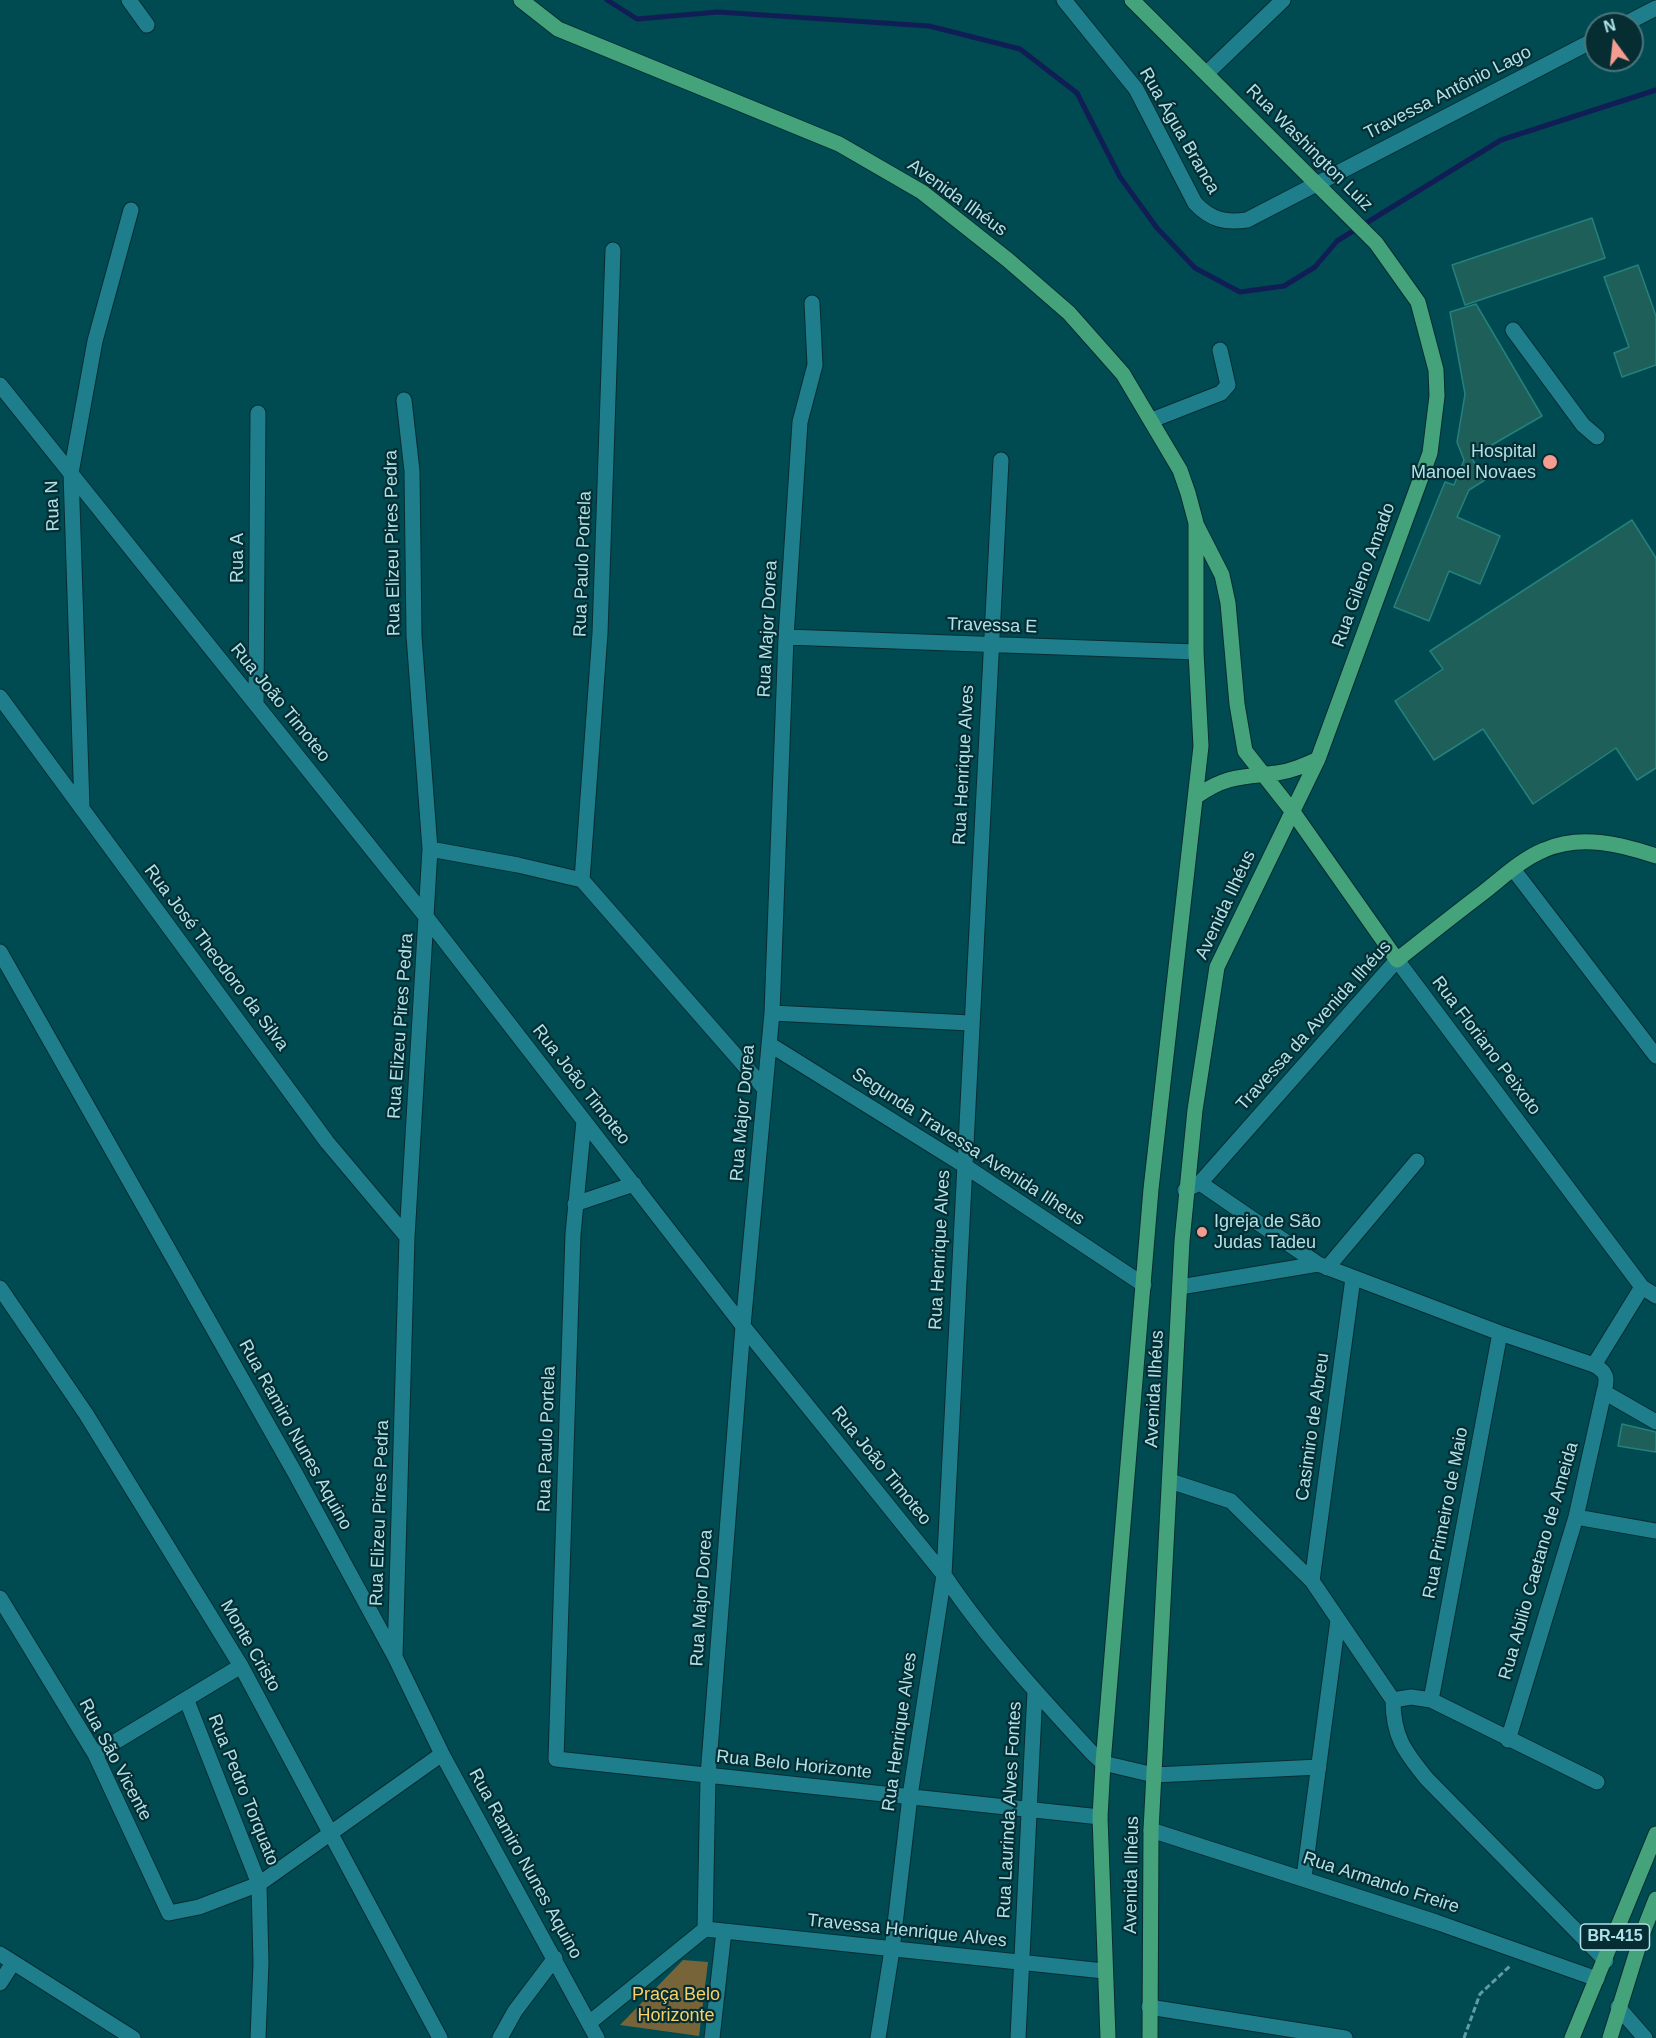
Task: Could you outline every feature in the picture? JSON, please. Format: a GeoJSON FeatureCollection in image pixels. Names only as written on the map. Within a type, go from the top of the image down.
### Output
{"type":"FeatureCollection","features":[{"type":"Feature","properties":{"kind":"main road","name":"Avenida Ilhéus"},"geometry":{"type":"LineString","coordinates":[[521,0],[558,29],[839,144],[922,192],[1008,260],[1069,313],[1123,374],[1180,470],[1196,523],[1222,575],[1228,603],[1240,729],[1245,751],[1293,812],[1217,967],[1185,1190],[1151,1830],[1150,2038]]}},
{"type":"Feature","properties":{"kind":"main road","name":"Rua Washington Luiz"},"geometry":{"type":"LineString","coordinates":[[1132,0],[1356,221],[1408,284],[1418,302],[1430,343]]}},
{"type":"Feature","properties":{"kind":"main road","name":"Rua Gileno Amado"},"geometry":{"type":"LineString","coordinates":[[1293,812],[1318,759],[1430,453],[1437,396],[1436,370],[1430,343]]}},
{"type":"Feature","properties":{"kind":"main road","name":"Avenida Ilhéus"},"geometry":{"type":"LineString","coordinates":[[1108,2038],[1100,1817],[1103,1763],[1151,1189],[1202,746],[1196,652],[1196,523]]}},
{"type":"Feature","properties":{"kind":"main road"},"geometry":{"type":"LineString","coordinates":[[1197,796],[1213,784],[1227,778],[1289,770],[1318,759]]}},
{"type":"Feature","properties":{"kind":"main road","name":"Rua Floriano Peixoto"},"geometry":{"type":"LineString","coordinates":[[1293,812],[1397,960]]}},
{"type":"Feature","properties":{"kind":"main road","name":"Travessa da Avenida Ilhéus"},"geometry":{"type":"LineString","coordinates":[[1397,960],[1513,869],[1545,849],[1572,843],[1601,842],[1628,846],[1656,856]]}},
{"type":"Feature","properties":{"kind":"main road","name":"BR-415"},"geometry":{"type":"LineString","coordinates":[[1572,2038],[1606,1961],[1656,1834]]}},
{"type":"Feature","properties":{"kind":"main road","name":"BR-415"},"geometry":{"type":"LineString","coordinates":[[1610,2038],[1618,2007],[1656,1899]]}},
{"type":"Feature","properties":{"kind":"street"},"geometry":{"type":"LineString","coordinates":[[129,0],[147,25]]}},
{"type":"Feature","properties":{"kind":"street","name":"Rua Água Branca"},"geometry":{"type":"LineString","coordinates":[[1064,0],[1136,89],[1195,203],[1205,213],[1220,221],[1247,220],[1317,182]]}},
{"type":"Feature","properties":{"kind":"street"},"geometry":{"type":"LineString","coordinates":[[1207,73],[1283,0]]}},
{"type":"Feature","properties":{"kind":"street","name":"Travessa Antônio Lago"},"geometry":{"type":"LineString","coordinates":[[1317,182],[1584,45]]}},
{"type":"Feature","properties":{"kind":"street","name":"Rua N"},"geometry":{"type":"LineString","coordinates":[[82,807],[71,473],[95,341],[131,210]]}},
{"type":"Feature","properties":{"kind":"street","name":"Rua Paulo Portela"},"geometry":{"type":"LineString","coordinates":[[582,880],[600,633],[613,250]]}},
{"type":"Feature","properties":{"kind":"street","name":"Rua Major Dorea"},"geometry":{"type":"LineString","coordinates":[[705,1929],[708,1776],[743,1326],[772,1013],[786,637],[800,422],[815,365],[812,303]]}},
{"type":"Feature","properties":{"kind":"street"},"geometry":{"type":"LineString","coordinates":[[1514,330],[1583,425],[1597,437]]}},
{"type":"Feature","properties":{"kind":"street"},"geometry":{"type":"LineString","coordinates":[[1152,420],[1226,389],[1228,385],[1220,350]]}},
{"type":"Feature","properties":{"kind":"street","name":"Rua João Timoteo"},"geometry":{"type":"LineString","coordinates":[[0,385],[427,918],[743,1326],[944,1575],[967,1610],[1035,1691],[1103,1763]]}},
{"type":"Feature","properties":{"kind":"street","name":"Rua Elizeu Pires Pedra"},"geometry":{"type":"LineString","coordinates":[[395,1657],[407,1237],[430,849],[414,636],[412,471],[404,400]]}},
{"type":"Feature","properties":{"kind":"street","name":"Rua A"},"geometry":{"type":"LineString","coordinates":[[256,704],[258,413]]}},
{"type":"Feature","properties":{"kind":"street","name":"Rua Henrique Alves"},"geometry":{"type":"LineString","coordinates":[[878,2038],[892,1950],[910,1796],[944,1575],[970,1023],[1001,460]]}},
{"type":"Feature","properties":{"kind":"street","name":"Travessa E"},"geometry":{"type":"LineString","coordinates":[[786,637],[1196,652]]}},
{"type":"Feature","properties":{"kind":"street","name":"Rua José Theodoro da Silva"},"geometry":{"type":"LineString","coordinates":[[0,697],[327,1142],[407,1237]]}},
{"type":"Feature","properties":{"kind":"street"},"geometry":{"type":"LineString","coordinates":[[430,849],[518,865],[582,880],[764,1088]]}},
{"type":"Feature","properties":{"kind":"street"},"geometry":{"type":"LineString","coordinates":[[1513,869],[1656,1056]]}},
{"type":"Feature","properties":{"kind":"street","name":"Rua Ramiro Nunes Aquino"},"geometry":{"type":"LineString","coordinates":[[0,952],[272,1433],[395,1657],[442,1754],[597,2034]]}},
{"type":"Feature","properties":{"kind":"street","name":"Travessa da Avenida Ilhéus"},"geometry":{"type":"LineString","coordinates":[[1185,1190],[1200,1183],[1397,960]]}},
{"type":"Feature","properties":{"kind":"street","name":"Rua Floriano Peixoto"},"geometry":{"type":"LineString","coordinates":[[1397,960],[1642,1287],[1656,1296]]}},
{"type":"Feature","properties":{"kind":"street"},"geometry":{"type":"LineString","coordinates":[[772,1013],[970,1023]]}},
{"type":"Feature","properties":{"kind":"street","name":"Segunda Travessa Avenida Ilheus"},"geometry":{"type":"LineString","coordinates":[[769,1044],[964,1166],[1144,1285]]}},
{"type":"Feature","properties":{"kind":"street","name":"Rua Paulo Portela"},"geometry":{"type":"LineString","coordinates":[[556,1759],[575,1204],[584,1121]]}},
{"type":"Feature","properties":{"kind":"street"},"geometry":{"type":"LineString","coordinates":[[1180,1287],[1323,1266],[1417,1161]]}},
{"type":"Feature","properties":{"kind":"street"},"geometry":{"type":"LineString","coordinates":[[1200,1183],[1323,1266],[1500,1333],[1594,1365],[1604,1371],[1606,1376],[1604,1392],[1656,1422]]}},
{"type":"Feature","properties":{"kind":"street"},"geometry":{"type":"LineString","coordinates":[[575,1204],[634,1184]]}},
{"type":"Feature","properties":{"kind":"street","name":"Casimiro de Abreu"},"geometry":{"type":"LineString","coordinates":[[1312,1581],[1353,1278]]}},
{"type":"Feature","properties":{"kind":"street"},"geometry":{"type":"LineString","coordinates":[[1594,1365],[1642,1287]]}},
{"type":"Feature","properties":{"kind":"street","name":"Monte Cristo"},"geometry":{"type":"LineString","coordinates":[[0,1288],[86,1414],[241,1666],[440,2038]]}},
{"type":"Feature","properties":{"kind":"street","name":"Rua Primeiro de Maio"},"geometry":{"type":"LineString","coordinates":[[1431,1700],[1500,1333]]}},
{"type":"Feature","properties":{"kind":"street","name":"Rua Abilio Caetano de Ameida"},"geometry":{"type":"LineString","coordinates":[[1508,1740],[1576,1517],[1604,1392]]}},
{"type":"Feature","properties":{"kind":"street"},"geometry":{"type":"LineString","coordinates":[[1170,1481],[1231,1501],[1312,1581],[1393,1700],[1393,1720],[1397,1736],[1407,1754],[1427,1779],[1606,1961]]}},
{"type":"Feature","properties":{"kind":"street"},"geometry":{"type":"LineString","coordinates":[[1576,1517],[1656,1531]]}},
{"type":"Feature","properties":{"kind":"street","name":"Rua São Vicente"},"geometry":{"type":"LineString","coordinates":[[0,1598],[95,1754],[169,1913],[199,1906],[259,1884]]}},
{"type":"Feature","properties":{"kind":"street"},"geometry":{"type":"LineString","coordinates":[[1304,1877],[1338,1620]]}},
{"type":"Feature","properties":{"kind":"street"},"geometry":{"type":"LineString","coordinates":[[95,1754],[187,1701],[241,1666]]}},
{"type":"Feature","properties":{"kind":"street","name":"Rua Laurinda Alves Fontes"},"geometry":{"type":"LineString","coordinates":[[1018,2038],[1035,1691]]}},
{"type":"Feature","properties":{"kind":"street"},"geometry":{"type":"LineString","coordinates":[[1393,1700],[1412,1697],[1431,1700],[1508,1740],[1598,1782]]}},
{"type":"Feature","properties":{"kind":"street","name":"Rua Pedro Torquato"},"geometry":{"type":"LineString","coordinates":[[187,1701],[259,1884],[261,1964],[258,2038]]}},
{"type":"Feature","properties":{"kind":"street"},"geometry":{"type":"LineString","coordinates":[[259,1884],[442,1754]]}},
{"type":"Feature","properties":{"kind":"street","name":"Rua Belo Horizonte"},"geometry":{"type":"LineString","coordinates":[[556,1759],[1100,1817]]}},
{"type":"Feature","properties":{"kind":"street"},"geometry":{"type":"LineString","coordinates":[[1103,1763],[1154,1775],[1319,1767]]}},
{"type":"Feature","properties":{"kind":"street","name":"Rua Armando Freire"},"geometry":{"type":"LineString","coordinates":[[1151,1830],[1304,1877],[1525,1952],[1597,1979]]}},
{"type":"Feature","properties":{"kind":"street"},"geometry":{"type":"LineString","coordinates":[[597,2034],[705,1929]]}},
{"type":"Feature","properties":{"kind":"street","name":"Travessa Henrique Alves"},"geometry":{"type":"LineString","coordinates":[[705,1929],[1104,1971]]}},
{"type":"Feature","properties":{"kind":"street"},"geometry":{"type":"LineString","coordinates":[[712,2038],[724,1931]]}},
{"type":"Feature","properties":{"kind":"street"},"geometry":{"type":"LineString","coordinates":[[0,1954],[133,2038]]}},
{"type":"Feature","properties":{"kind":"street"},"geometry":{"type":"LineString","coordinates":[[500,2038],[515,2011],[555,1958]]}},
{"type":"Feature","properties":{"kind":"street"},"geometry":{"type":"LineString","coordinates":[[0,1983],[14,1963]]}},
{"type":"Feature","properties":{"kind":"street"},"geometry":{"type":"LineString","coordinates":[[1149,2007],[1311,2035],[1345,2038]]}},
{"type":"Feature","properties":{"kind":"street"},"geometry":{"type":"LineString","coordinates":[[1618,2007],[1645,2038]]}},
{"type":"Feature","properties":{"kind":"path"},"geometry":{"type":"LineString","coordinates":[[1464,2038],[1480,1994],[1525,1952]]}},
{"type":"Feature","properties":{"kind":"green space","name":"Praça Belo Horizonte"},"geometry":{"type":"Polygon","coordinates":[[[683,1960],[708,1962],[699,2036],[620,2025],[683,1960]]]}},
{"type":"Feature","properties":{"kind":"building"},"geometry":{"type":"Polygon","coordinates":[[[1592,218],[1605,258],[1465,305],[1452,265],[1592,218]]]}},
{"type":"Feature","properties":{"kind":"building"},"geometry":{"type":"Polygon","coordinates":[[[1638,265],[1656,316],[1656,365],[1622,377],[1614,353],[1629,347],[1604,277],[1638,265]]]}},
{"type":"Feature","properties":{"kind":"building"},"geometry":{"type":"Polygon","coordinates":[[[1476,304],[1542,416],[1471,457],[1485,480],[1469,490],[1457,517],[1500,536],[1480,584],[1449,571],[1429,621],[1394,607],[1445,482],[1454,485],[1464,460],[1457,442],[1465,394],[1450,312],[1476,304]]]}},
{"type":"Feature","properties":{"kind":"building"},"geometry":{"type":"Polygon","coordinates":[[[1632,520],[1656,558],[1656,768],[1637,780],[1616,748],[1533,804],[1483,729],[1434,760],[1395,701],[1443,669],[1430,651],[1632,520]]]}},
{"type":"Feature","properties":{"kind":"building"},"geometry":{"type":"Polygon","coordinates":[[[1622,1424],[1656,1432],[1656,1452],[1618,1446],[1622,1424]]]}},
{"type":"Feature","properties":{"kind":"waterway"},"geometry":{"type":"LineString","coordinates":[[607,0],[637,19],[718,12],[929,26],[1020,49],[1077,93],[1120,177],[1157,228],[1195,268],[1240,292],[1284,286],[1315,267],[1337,241],[1501,140],[1656,90]]}},
{"type":"Feature","properties":{"kind":"place","name":"Hospital Manoel Novaes"},"geometry":{"type":"Point","coordinates":[1550,462]}},
{"type":"Feature","properties":{"kind":"place","name":"Igreja de São Judas Tadeu"},"geometry":{"type":"Point","coordinates":[1202,1232]}}]}
